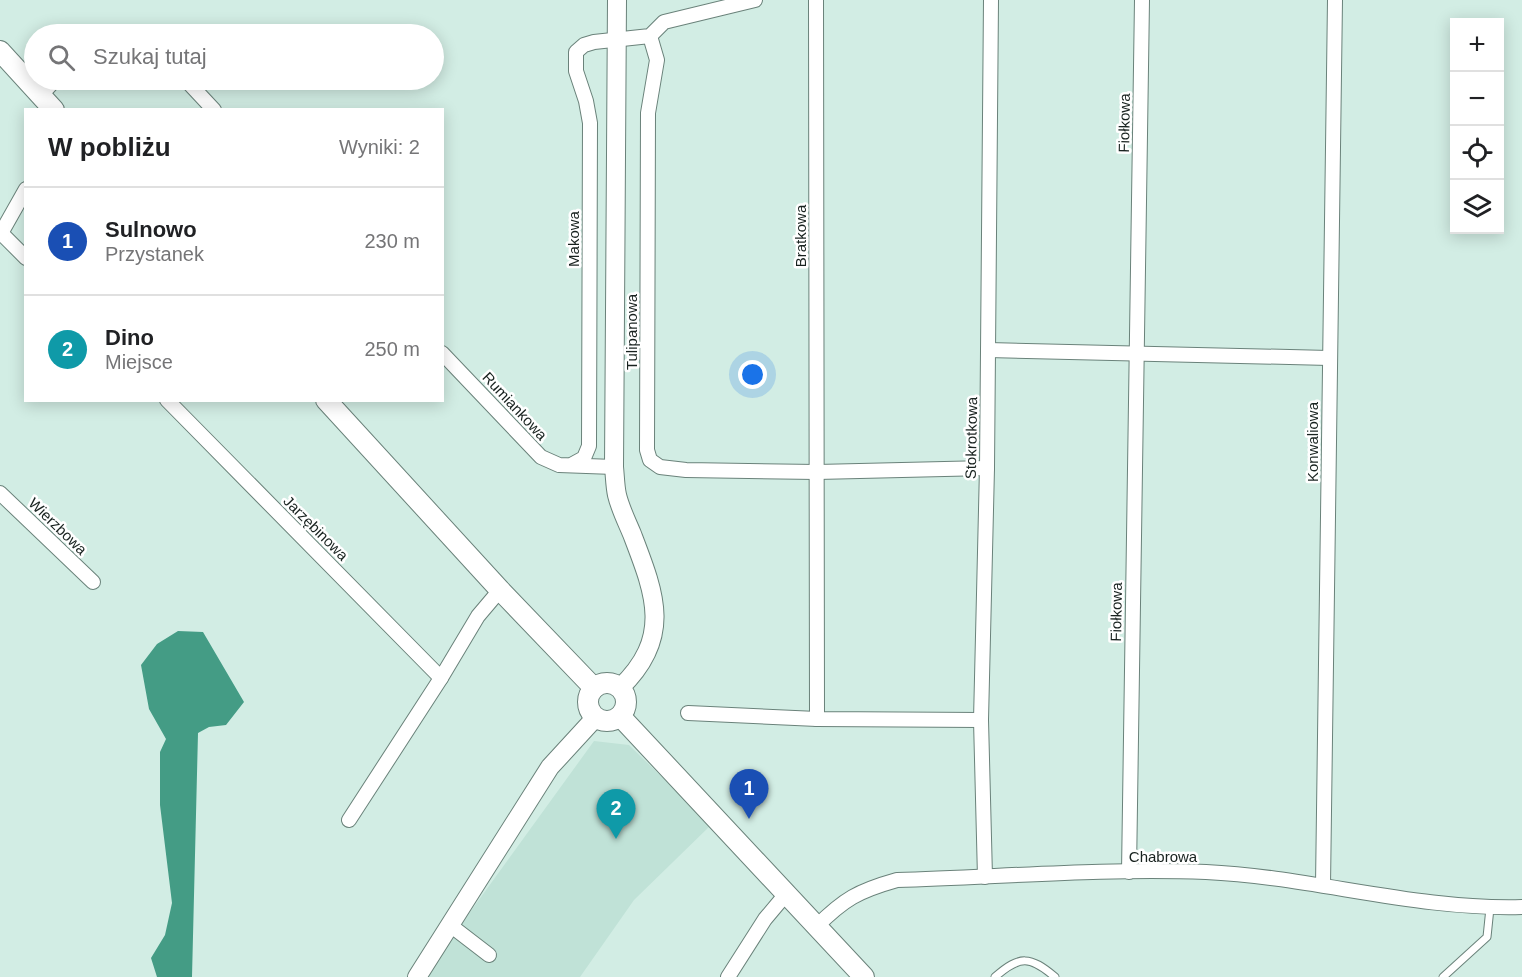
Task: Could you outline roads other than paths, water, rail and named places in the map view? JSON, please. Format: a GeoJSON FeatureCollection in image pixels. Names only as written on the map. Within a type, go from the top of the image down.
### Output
{"type":"FeatureCollection","features":[{"type":"Feature","properties":{"kind":"main road"},"geometry":{"type":"LineString","coordinates":[[0,51],[24,77]]}},
{"type":"Feature","properties":{"kind":"main road"},"geometry":{"type":"LineString","coordinates":[[36,90],[52,108]]}},
{"type":"Feature","properties":{"kind":"main road"},"geometry":{"type":"LineString","coordinates":[[328,402],[500,590],[594,688]]}},
{"type":"Feature","properties":{"kind":"main road"},"geometry":{"type":"LineString","coordinates":[[604,683],[620,688],[624,693],[626,705],[620,716],[610,722],[595,718],[590,713],[587,699],[594,688],[604,683]]}},
{"type":"Feature","properties":{"kind":"main road"},"geometry":{"type":"LineString","coordinates":[[620,716],[864,977]]}},
{"type":"Feature","properties":{"kind":"street"},"geometry":{"type":"LineString","coordinates":[[617,0],[614,467],[618,496],[651,583],[655,604],[650,650],[636,672],[620,688]]}},
{"type":"Feature","properties":{"kind":"street"},"geometry":{"type":"LineString","coordinates":[[616,39],[650,36],[664,22],[755,0]]}},
{"type":"Feature","properties":{"kind":"street","name":"Bratkowa"},"geometry":{"type":"LineString","coordinates":[[816,0],[818,719]]}},
{"type":"Feature","properties":{"kind":"street","name":"Stokrotkowa"},"geometry":{"type":"LineString","coordinates":[[985,877],[981,720],[987,468],[991,0]]}},
{"type":"Feature","properties":{"kind":"street","name":"Fiołkowa"},"geometry":{"type":"LineString","coordinates":[[1129,872],[1142,0]]}},
{"type":"Feature","properties":{"kind":"street","name":"Konwaliowa"},"geometry":{"type":"LineString","coordinates":[[1323,885],[1335,0]]}},
{"type":"Feature","properties":{"kind":"street","name":"Tulipanowa"},"geometry":{"type":"LineString","coordinates":[[650,36],[657,60],[648,113],[647,450],[650,460],[660,467],[686,470],[817,472]]}},
{"type":"Feature","properties":{"kind":"street","name":"Makowa"},"geometry":{"type":"LineString","coordinates":[[573,464],[584,459],[589,446],[590,123],[576,71],[576,52],[584,45],[616,39]]}},
{"type":"Feature","properties":{"kind":"street"},"geometry":{"type":"LineString","coordinates":[[41,95],[46,90]]}},
{"type":"Feature","properties":{"kind":"street"},"geometry":{"type":"LineString","coordinates":[[195,90],[212,108]]}},
{"type":"Feature","properties":{"kind":"street"},"geometry":{"type":"LineString","coordinates":[[24,192],[0,233],[24,256]]}},
{"type":"Feature","properties":{"kind":"street"},"geometry":{"type":"LineString","coordinates":[[988,350],[1329,358]]}},
{"type":"Feature","properties":{"kind":"street","name":"Rumiankowa"},"geometry":{"type":"LineString","coordinates":[[444,355],[541,458],[559,465],[614,467]]}},
{"type":"Feature","properties":{"kind":"street","name":"Jarzębinowa"},"geometry":{"type":"LineString","coordinates":[[169,402],[441,678]]}},
{"type":"Feature","properties":{"kind":"street"},"geometry":{"type":"LineString","coordinates":[[817,472],[987,468]]}},
{"type":"Feature","properties":{"kind":"street","name":"Wierzbowa"},"geometry":{"type":"LineString","coordinates":[[0,493],[93,582]]}},
{"type":"Feature","properties":{"kind":"street"},"geometry":{"type":"LineString","coordinates":[[349,819],[441,678],[478,616],[500,590]]}},
{"type":"Feature","properties":{"kind":"street"},"geometry":{"type":"LineString","coordinates":[[688,713],[818,719],[981,720]]}},
{"type":"Feature","properties":{"kind":"street"},"geometry":{"type":"LineString","coordinates":[[417,977],[550,766],[595,718]]}},
{"type":"Feature","properties":{"kind":"street","name":"Chabrowa"},"geometry":{"type":"LineString","coordinates":[[816,927],[839,904],[867,888],[897,880],[1129,872],[1206,872],[1323,885],[1490,908],[1522,907]]}},
{"type":"Feature","properties":{"kind":"street"},"geometry":{"type":"LineString","coordinates":[[728,977],[765,919],[786,894]]}},
{"type":"Feature","properties":{"kind":"street"},"geometry":{"type":"LineString","coordinates":[[450,925],[489,956]]}},
{"type":"Feature","properties":{"kind":"lane"},"geometry":{"type":"LineString","coordinates":[[1443,977],[1487,937],[1490,908]]}},
{"type":"Feature","properties":{"kind":"lane"},"geometry":{"type":"LineString","coordinates":[[995,977],[1007,966],[1022,960],[1039,964],[1055,977]]}},
{"type":"Feature","properties":{"kind":"place","name":"Sulnowo"},"geometry":{"type":"Point","coordinates":[749,819]}},
{"type":"Feature","properties":{"kind":"place","name":"Dino"},"geometry":{"type":"Point","coordinates":[616,839]}}]}
